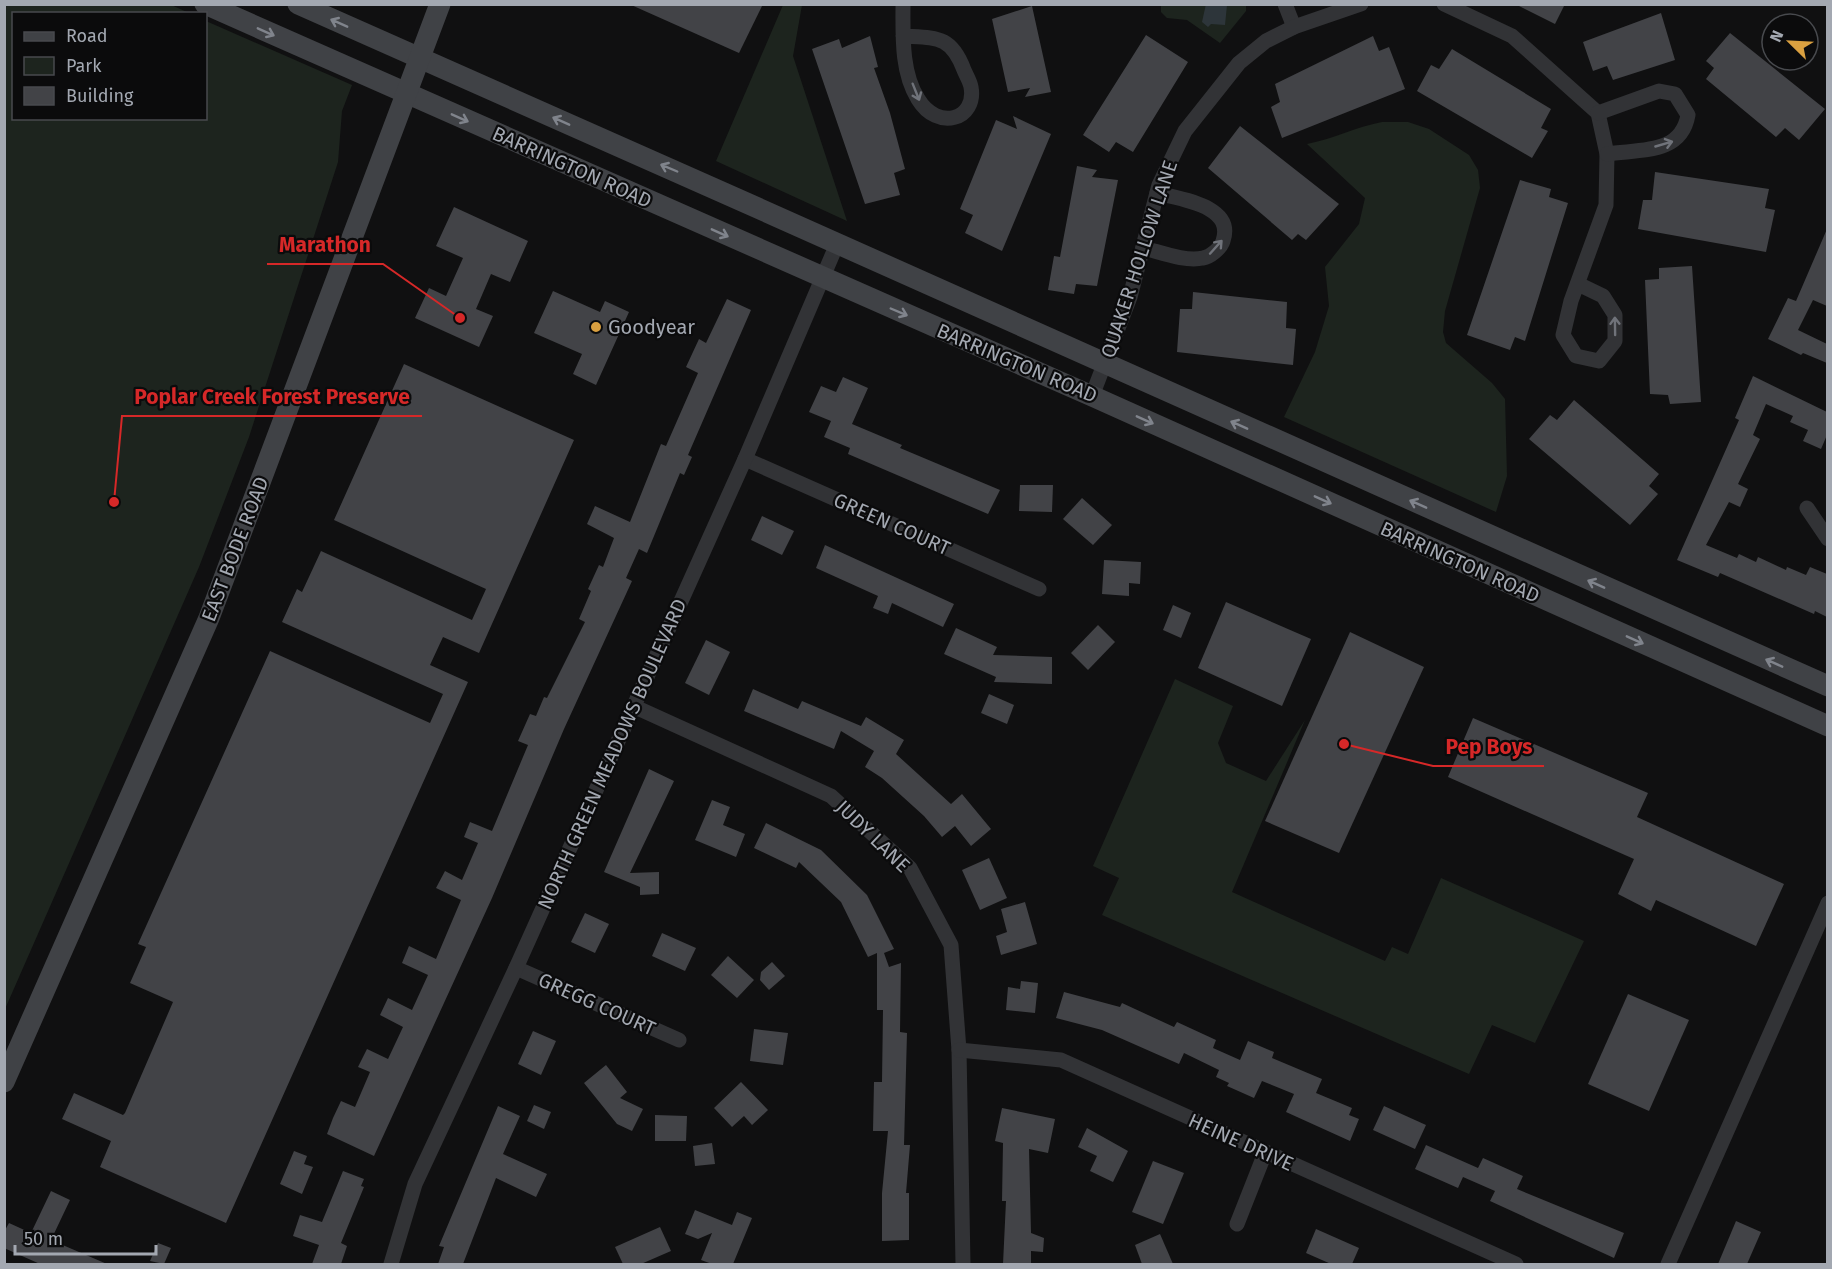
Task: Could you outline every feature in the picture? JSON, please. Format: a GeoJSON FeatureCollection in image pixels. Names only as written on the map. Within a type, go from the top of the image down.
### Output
{"type":"FeatureCollection","features":[{"type":"Feature","properties":{"kind":"main road","name":"BARRINGTON ROAD"},"geometry":{"type":"LineString","coordinates":[[205,4],[618,186],[822,279],[1092,396],[1827,726]]}},
{"type":"Feature","properties":{"kind":"main road","name":"BARRINGTON ROAD"},"geometry":{"type":"LineString","coordinates":[[298,4],[1827,686]]}},
{"type":"Feature","properties":{"kind":"main road","name":"EAST BODE ROAD"},"geometry":{"type":"LineString","coordinates":[[4,1082],[209,618],[440,4]]}},
{"type":"Feature","properties":{"kind":"street"},"geometry":{"type":"LineString","coordinates":[[903,4],[903,36],[904,57],[916,98],[935,118],[946,120],[959,115],[967,108],[971,88],[958,53],[949,43],[933,38],[903,36]]}},
{"type":"Feature","properties":{"kind":"street"},"geometry":{"type":"LineString","coordinates":[[1285,4],[1294,27]]}},
{"type":"Feature","properties":{"kind":"street","name":"QUAKER HOLLOW LANE"},"geometry":{"type":"LineString","coordinates":[[1092,396],[1130,297],[1156,194],[1185,131],[1239,63],[1266,41],[1294,27],[1361,4]]}},
{"type":"Feature","properties":{"kind":"street"},"geometry":{"type":"LineString","coordinates":[[1444,4],[1512,36],[1598,113],[1607,154],[1606,205],[1578,284],[1563,335],[1576,356],[1599,361],[1615,341],[1615,315],[1603,296],[1578,284]]}},
{"type":"Feature","properties":{"kind":"street"},"geometry":{"type":"LineString","coordinates":[[1598,113],[1659,91],[1675,94],[1688,115],[1685,131],[1676,141],[1661,146],[1607,154]]}},
{"type":"Feature","properties":{"kind":"street"},"geometry":{"type":"LineString","coordinates":[[1143,248],[1192,259],[1204,258],[1219,248],[1223,241],[1224,228],[1218,214],[1208,207],[1156,194]]}},
{"type":"Feature","properties":{"kind":"street","name":"NORTH GREEN MEADOWS BOULEVARD"},"geometry":{"type":"LineString","coordinates":[[391,1264],[415,1184],[516,968],[745,459],[837,244]]}},
{"type":"Feature","properties":{"kind":"street","name":"GREEN COURT"},"geometry":{"type":"LineString","coordinates":[[745,459],[1040,589]]}},
{"type":"Feature","properties":{"kind":"street"},"geometry":{"type":"LineString","coordinates":[[1807,508],[1827,539]]}},
{"type":"Feature","properties":{"kind":"street","name":"JUDY LANE"},"geometry":{"type":"LineString","coordinates":[[633,706],[831,796],[910,868],[951,945],[959,1050],[963,1264]]}},
{"type":"Feature","properties":{"kind":"street"},"geometry":{"type":"LineString","coordinates":[[1668,1264],[1827,903]]}},
{"type":"Feature","properties":{"kind":"street","name":"GREGG COURT"},"geometry":{"type":"LineString","coordinates":[[516,968],[679,1040]]}},
{"type":"Feature","properties":{"kind":"street","name":"HEINE DRIVE"},"geometry":{"type":"LineString","coordinates":[[959,1050],[1061,1060],[1516,1264]]}},
{"type":"Feature","properties":{"kind":"street"},"geometry":{"type":"LineString","coordinates":[[1237,1224],[1265,1153]]}},
{"type":"Feature","properties":{"kind":"green space"},"geometry":{"type":"Polygon","coordinates":[[[5,4],[169,4],[187,12],[12,12],[12,120],[207,120],[207,21],[352,85],[342,111],[338,162],[249,437],[199,567],[5,1009],[5,4]]]}},
{"type":"Feature","properties":{"kind":"green space"},"geometry":{"type":"Polygon","coordinates":[[[783,5],[802,5],[793,56],[847,221],[716,161],[783,5]]]}},
{"type":"Feature","properties":{"kind":"green space"},"geometry":{"type":"Polygon","coordinates":[[[1161,5],[1246,5],[1246,11],[1220,43],[1187,20],[1167,18],[1161,12],[1161,5]]]}},
{"type":"Feature","properties":{"kind":"green space"},"geometry":{"type":"Polygon","coordinates":[[[1382,122],[1408,122],[1429,129],[1469,155],[1478,170],[1480,188],[1445,311],[1443,332],[1446,343],[1492,383],[1505,399],[1507,476],[1496,512],[1284,417],[1315,352],[1329,306],[1325,267],[1359,224],[1365,198],[1307,144],[1382,122]]]}},
{"type":"Feature","properties":{"kind":"green space"},"geometry":{"type":"Polygon","coordinates":[[[1175,679],[1233,706],[1218,743],[1226,763],[1266,781],[1305,720],[1232,892],[1385,961],[1392,947],[1408,954],[1441,878],[1584,941],[1535,1043],[1492,1025],[1469,1074],[1102,915],[1119,878],[1093,866],[1175,679]]]}},
{"type":"Feature","properties":{"kind":"shaded area"},"geometry":{"type":"Polygon","coordinates":[[[1206,4],[1227,5],[1225,25],[1211,24],[1208,27],[1202,22],[1206,4]]]}},
{"type":"Feature","properties":{"kind":"building"},"geometry":{"type":"Polygon","coordinates":[[[629,4],[763,4],[739,53],[629,4]]]}},
{"type":"Feature","properties":{"kind":"building"},"geometry":{"type":"Polygon","coordinates":[[[1515,4],[1565,4],[1555,24],[1515,4]]]}},
{"type":"Feature","properties":{"kind":"building"},"geometry":{"type":"Polygon","coordinates":[[[1032,6],[1051,92],[1025,97],[1030,88],[1008,92],[992,19],[1032,6]]]}},
{"type":"Feature","properties":{"kind":"building"},"geometry":{"type":"Polygon","coordinates":[[[1661,13],[1675,60],[1613,80],[1607,66],[1593,71],[1583,42],[1661,13]]]}},
{"type":"Feature","properties":{"kind":"building"},"geometry":{"type":"Polygon","coordinates":[[[1730,33],[1760,57],[1760,72],[1779,72],[1825,109],[1799,140],[1785,128],[1776,137],[1706,79],[1714,68],[1706,61],[1730,33]]]}},
{"type":"Feature","properties":{"kind":"building"},"geometry":{"type":"Polygon","coordinates":[[[1146,35],[1188,62],[1133,152],[1116,142],[1109,152],[1083,135],[1146,35]]]}},
{"type":"Feature","properties":{"kind":"building"},"geometry":{"type":"Polygon","coordinates":[[[870,36],[878,67],[874,68],[890,113],[905,169],[894,173],[900,195],[865,204],[812,49],[839,39],[842,48],[870,36]]]}},
{"type":"Feature","properties":{"kind":"building"},"geometry":{"type":"Polygon","coordinates":[[[1373,36],[1379,51],[1389,47],[1405,89],[1282,138],[1271,107],[1280,102],[1275,84],[1373,36]]]}},
{"type":"Feature","properties":{"kind":"building"},"geometry":{"type":"Polygon","coordinates":[[[1452,49],[1551,109],[1541,128],[1548,131],[1532,158],[1417,91],[1431,65],[1439,69],[1452,49]]]}},
{"type":"Feature","properties":{"kind":"building"},"geometry":{"type":"Polygon","coordinates":[[[1013,116],[1051,134],[1002,251],[965,233],[973,215],[960,209],[996,120],[1017,129],[1013,116]]]}},
{"type":"Feature","properties":{"kind":"building"},"geometry":{"type":"Polygon","coordinates":[[[1240,126],[1339,204],[1306,240],[1298,234],[1292,240],[1208,168],[1240,126]]]}},
{"type":"Feature","properties":{"kind":"building"},"geometry":{"type":"Polygon","coordinates":[[[1077,166],[1097,170],[1092,177],[1118,180],[1097,286],[1076,284],[1074,294],[1048,290],[1054,256],[1060,257],[1077,166]]]}},
{"type":"Feature","properties":{"kind":"building"},"geometry":{"type":"Polygon","coordinates":[[[1655,172],[1769,189],[1765,208],[1775,210],[1766,252],[1638,229],[1643,200],[1652,200],[1655,172]]]}},
{"type":"Feature","properties":{"kind":"building"},"geometry":{"type":"Polygon","coordinates":[[[1520,180],[1551,189],[1549,197],[1568,203],[1525,341],[1515,337],[1510,350],[1467,335],[1520,180]]]}},
{"type":"Feature","properties":{"kind":"building"},"geometry":{"type":"Polygon","coordinates":[[[454,207],[528,241],[510,282],[491,274],[476,309],[493,316],[479,347],[415,318],[429,288],[446,296],[463,258],[436,246],[454,207]]]}},
{"type":"Feature","properties":{"kind":"building"},"geometry":{"type":"Polygon","coordinates":[[[1827,229],[1827,306],[1813,300],[1798,330],[1827,344],[1827,363],[1803,353],[1801,355],[1768,339],[1788,298],[1796,301],[1827,229]]]}},
{"type":"Feature","properties":{"kind":"building"},"geometry":{"type":"Polygon","coordinates":[[[1692,266],[1701,402],[1670,404],[1668,395],[1650,394],[1645,280],[1659,279],[1659,268],[1692,266]]]}},
{"type":"Feature","properties":{"kind":"building"},"geometry":{"type":"Polygon","coordinates":[[[553,291],[600,312],[605,301],[629,312],[596,385],[573,374],[582,354],[534,333],[553,291]]]}},
{"type":"Feature","properties":{"kind":"building"},"geometry":{"type":"Polygon","coordinates":[[[1193,292],[1287,302],[1286,328],[1296,329],[1293,365],[1177,352],[1180,309],[1192,309],[1193,292]]]}},
{"type":"Feature","properties":{"kind":"building"},"geometry":{"type":"Polygon","coordinates":[[[727,299],[751,310],[688,455],[692,457],[684,475],[680,473],[647,553],[639,549],[626,578],[632,581],[564,729],[492,898],[374,1156],[327,1134],[333,1118],[341,1101],[355,1107],[370,1072],[358,1067],[367,1049],[388,1059],[403,1027],[380,1015],[388,998],[412,1010],[428,975],[402,963],[409,946],[436,959],[461,900],[436,888],[445,871],[462,880],[478,843],[464,837],[470,822],[492,831],[528,745],[518,741],[530,714],[536,716],[544,697],[547,698],[585,622],[579,619],[591,591],[588,589],[599,565],[603,567],[614,538],[587,524],[595,506],[630,522],[661,444],[666,446],[698,373],[686,367],[699,339],[706,343],[727,299]]]}},
{"type":"Feature","properties":{"kind":"building"},"geometry":{"type":"Polygon","coordinates":[[[404,364],[574,440],[479,653],[443,637],[430,665],[468,682],[226,1223],[100,1167],[111,1141],[62,1119],[74,1093],[123,1115],[125,1113],[173,1002],[130,983],[146,947],[138,944],[270,651],[430,723],[443,694],[282,622],[297,589],[302,592],[321,551],[472,620],[486,589],[334,520],[404,364]]]}},
{"type":"Feature","properties":{"kind":"building"},"geometry":{"type":"Polygon","coordinates":[[[1753,376],[1827,412],[1827,435],[1821,449],[1803,441],[1808,430],[1790,422],[1793,416],[1766,404],[1753,435],[1760,439],[1738,484],[1748,489],[1740,507],[1729,502],[1706,545],[1737,558],[1739,554],[1756,562],[1758,557],[1786,570],[1787,567],[1806,575],[1810,567],[1827,574],[1827,617],[1815,611],[1814,614],[1720,573],[1718,577],[1677,560],[1739,420],[1735,418],[1753,376]]]}},
{"type":"Feature","properties":{"kind":"building"},"geometry":{"type":"Polygon","coordinates":[[[843,377],[868,388],[852,424],[902,445],[900,448],[1000,490],[988,514],[848,454],[850,448],[824,437],[831,421],[809,412],[821,386],[836,392],[843,377]]]}},
{"type":"Feature","properties":{"kind":"building"},"geometry":{"type":"Polygon","coordinates":[[[1574,400],[1659,474],[1649,486],[1658,494],[1630,525],[1529,439],[1550,415],[1557,420],[1574,400]]]}},
{"type":"Feature","properties":{"kind":"building"},"geometry":{"type":"Polygon","coordinates":[[[1020,485],[1053,485],[1052,512],[1019,511],[1020,485]]]}},
{"type":"Feature","properties":{"kind":"building"},"geometry":{"type":"Polygon","coordinates":[[[1082,498],[1112,525],[1093,545],[1063,519],[1082,498]]]}},
{"type":"Feature","properties":{"kind":"building"},"geometry":{"type":"Polygon","coordinates":[[[762,516],[794,531],[782,555],[751,540],[762,516]]]}},
{"type":"Feature","properties":{"kind":"building"},"geometry":{"type":"Polygon","coordinates":[[[825,545],[954,604],[943,627],[892,603],[888,614],[873,608],[878,596],[816,568],[825,545]]]}},
{"type":"Feature","properties":{"kind":"building"},"geometry":{"type":"Polygon","coordinates":[[[1104,560],[1141,562],[1140,584],[1129,583],[1129,596],[1102,594],[1104,560]]]}},
{"type":"Feature","properties":{"kind":"building"},"geometry":{"type":"Polygon","coordinates":[[[1226,602],[1311,639],[1282,706],[1198,668],[1226,602]]]}},
{"type":"Feature","properties":{"kind":"building"},"geometry":{"type":"Polygon","coordinates":[[[1173,605],[1191,613],[1181,638],[1163,630],[1173,605]]]}},
{"type":"Feature","properties":{"kind":"building"},"geometry":{"type":"Polygon","coordinates":[[[1098,625],[1115,642],[1088,670],[1071,653],[1098,625]]]}},
{"type":"Feature","properties":{"kind":"building"},"geometry":{"type":"Polygon","coordinates":[[[956,628],[997,647],[993,655],[1052,657],[1052,684],[994,682],[996,677],[944,654],[956,628]]]}},
{"type":"Feature","properties":{"kind":"building"},"geometry":{"type":"Polygon","coordinates":[[[1350,632],[1424,667],[1339,853],[1265,821],[1350,632]]]}},
{"type":"Feature","properties":{"kind":"building"},"geometry":{"type":"Polygon","coordinates":[[[706,640],[730,652],[709,695],[685,683],[706,640]]]}},
{"type":"Feature","properties":{"kind":"building"},"geometry":{"type":"Polygon","coordinates":[[[753,689],[798,709],[802,701],[861,726],[866,717],[904,740],[896,754],[951,804],[962,794],[991,829],[971,846],[955,826],[942,837],[924,816],[882,778],[865,767],[874,751],[841,731],[834,749],[744,711],[753,689]]]}},
{"type":"Feature","properties":{"kind":"building"},"geometry":{"type":"Polygon","coordinates":[[[989,694],[1014,705],[1007,724],[981,713],[989,694]]]}},
{"type":"Feature","properties":{"kind":"building"},"geometry":{"type":"Polygon","coordinates":[[[1473,718],[1648,793],[1637,817],[1784,884],[1756,946],[1656,900],[1651,911],[1618,894],[1634,859],[1448,777],[1473,718]]]}},
{"type":"Feature","properties":{"kind":"building"},"geometry":{"type":"Polygon","coordinates":[[[649,769],[674,781],[630,873],[659,872],[659,894],[640,895],[640,887],[604,872],[649,769]]]}},
{"type":"Feature","properties":{"kind":"building"},"geometry":{"type":"Polygon","coordinates":[[[712,800],[730,807],[723,825],[745,834],[736,857],[695,840],[712,800]]]}},
{"type":"Feature","properties":{"kind":"building"},"geometry":{"type":"Polygon","coordinates":[[[766,823],[821,850],[867,895],[894,949],[884,953],[889,967],[901,963],[900,1032],[907,1033],[904,1145],[910,1145],[906,1193],[909,1193],[909,1240],[882,1241],[882,1193],[888,1131],[873,1131],[874,1082],[882,1082],[883,1010],[877,1010],[877,953],[868,957],[841,902],[799,862],[796,868],[754,848],[766,823]]]}},
{"type":"Feature","properties":{"kind":"building"},"geometry":{"type":"Polygon","coordinates":[[[989,858],[1007,898],[980,910],[962,870],[989,858]]]}},
{"type":"Feature","properties":{"kind":"building"},"geometry":{"type":"Polygon","coordinates":[[[1025,902],[1037,944],[1001,955],[996,936],[1007,932],[1001,909],[1025,902]]]}},
{"type":"Feature","properties":{"kind":"building"},"geometry":{"type":"Polygon","coordinates":[[[585,913],[609,924],[595,953],[571,942],[585,913]]]}},
{"type":"Feature","properties":{"kind":"building"},"geometry":{"type":"Polygon","coordinates":[[[662,933],[696,948],[685,971],[652,956],[662,933]]]}},
{"type":"Feature","properties":{"kind":"building"},"geometry":{"type":"Polygon","coordinates":[[[728,956],[754,980],[737,998],[711,975],[728,956]]]}},
{"type":"Feature","properties":{"kind":"building"},"geometry":{"type":"Polygon","coordinates":[[[772,962],[785,976],[769,990],[760,980],[761,972],[772,962]]]}},
{"type":"Feature","properties":{"kind":"building"},"geometry":{"type":"Polygon","coordinates":[[[1021,981],[1038,983],[1035,1013],[1006,1010],[1008,987],[1020,989],[1021,981]]]}},
{"type":"Feature","properties":{"kind":"building"},"geometry":{"type":"Polygon","coordinates":[[[1064,992],[1120,1007],[1122,1003],[1174,1027],[1177,1022],[1216,1040],[1213,1048],[1240,1060],[1248,1041],[1274,1052],[1272,1058],[1322,1079],[1316,1093],[1352,1108],[1349,1115],[1359,1119],[1350,1141],[1286,1112],[1294,1094],[1262,1081],[1254,1098],[1227,1086],[1229,1083],[1216,1077],[1219,1070],[1184,1053],[1179,1064],[1102,1030],[1056,1018],[1064,992]]]}},
{"type":"Feature","properties":{"kind":"building"},"geometry":{"type":"Polygon","coordinates":[[[1628,994],[1689,1020],[1649,1111],[1588,1084],[1628,994]]]}},
{"type":"Feature","properties":{"kind":"building"},"geometry":{"type":"Polygon","coordinates":[[[754,1029],[788,1033],[783,1065],[750,1061],[754,1029]]]}},
{"type":"Feature","properties":{"kind":"building"},"geometry":{"type":"Polygon","coordinates":[[[533,1031],[556,1041],[541,1075],[518,1064],[533,1031]]]}},
{"type":"Feature","properties":{"kind":"building"},"geometry":{"type":"Polygon","coordinates":[[[606,1065],[627,1092],[620,1098],[643,1109],[632,1131],[617,1124],[584,1083],[606,1065]]]}},
{"type":"Feature","properties":{"kind":"building"},"geometry":{"type":"Polygon","coordinates":[[[741,1082],[768,1110],[752,1125],[744,1116],[732,1127],[714,1108],[741,1082]]]}},
{"type":"Feature","properties":{"kind":"building"},"geometry":{"type":"Polygon","coordinates":[[[534,1105],[551,1112],[544,1129],[527,1121],[534,1105]]]}},
{"type":"Feature","properties":{"kind":"building"},"geometry":{"type":"Polygon","coordinates":[[[498,1106],[520,1116],[503,1154],[547,1174],[536,1197],[496,1178],[463,1264],[438,1264],[444,1247],[439,1246],[498,1106]]]}},
{"type":"Feature","properties":{"kind":"building"},"geometry":{"type":"Polygon","coordinates":[[[1384,1106],[1426,1125],[1415,1149],[1373,1130],[1384,1106]]]}},
{"type":"Feature","properties":{"kind":"building"},"geometry":{"type":"Polygon","coordinates":[[[1002,1108],[1055,1119],[1048,1153],[1029,1149],[1031,1233],[1044,1238],[1043,1252],[1031,1251],[1031,1264],[1003,1264],[1006,1201],[1002,1201],[1003,1143],[995,1141],[1002,1108]]]}},
{"type":"Feature","properties":{"kind":"building"},"geometry":{"type":"Polygon","coordinates":[[[655,1115],[687,1116],[686,1141],[655,1141],[655,1115]]]}},
{"type":"Feature","properties":{"kind":"building"},"geometry":{"type":"Polygon","coordinates":[[[1087,1128],[1128,1151],[1113,1182],[1090,1171],[1097,1156],[1078,1147],[1087,1128]]]}},
{"type":"Feature","properties":{"kind":"building"},"geometry":{"type":"Polygon","coordinates":[[[712,1143],[715,1164],[695,1166],[693,1146],[712,1143]]]}},
{"type":"Feature","properties":{"kind":"building"},"geometry":{"type":"Polygon","coordinates":[[[1426,1145],[1478,1168],[1483,1158],[1523,1176],[1517,1189],[1624,1233],[1614,1258],[1490,1201],[1495,1191],[1463,1177],[1458,1188],[1415,1169],[1426,1145]]]}},
{"type":"Feature","properties":{"kind":"building"},"geometry":{"type":"Polygon","coordinates":[[[294,1151],[307,1156],[304,1164],[313,1167],[302,1194],[280,1184],[294,1151]]]}},
{"type":"Feature","properties":{"kind":"building"},"geometry":{"type":"Polygon","coordinates":[[[1153,1161],[1184,1173],[1163,1224],[1132,1212],[1153,1161]]]}},
{"type":"Feature","properties":{"kind":"building"},"geometry":{"type":"Polygon","coordinates":[[[343,1171],[364,1179],[361,1186],[364,1187],[341,1243],[347,1246],[341,1264],[312,1264],[319,1245],[293,1236],[300,1215],[322,1222],[343,1171]]]}},
{"type":"Feature","properties":{"kind":"building"},"geometry":{"type":"Polygon","coordinates":[[[51,1191],[70,1200],[51,1240],[107,1264],[40,1264],[4,1248],[4,1232],[9,1223],[31,1233],[51,1191]]]}},
{"type":"Feature","properties":{"kind":"building"},"geometry":{"type":"Polygon","coordinates":[[[695,1210],[732,1225],[737,1212],[752,1218],[733,1264],[712,1264],[701,1260],[712,1233],[698,1239],[685,1234],[695,1210]]]}},
{"type":"Feature","properties":{"kind":"building"},"geometry":{"type":"Polygon","coordinates":[[[1736,1221],[1761,1232],[1747,1264],[1718,1264],[1736,1221]]]}},
{"type":"Feature","properties":{"kind":"building"},"geometry":{"type":"Polygon","coordinates":[[[660,1227],[671,1251],[641,1264],[623,1264],[615,1247],[660,1227]]]}},
{"type":"Feature","properties":{"kind":"building"},"geometry":{"type":"Polygon","coordinates":[[[1316,1229],[1359,1248],[1352,1264],[1331,1264],[1306,1253],[1316,1229]]]}},
{"type":"Feature","properties":{"kind":"building"},"geometry":{"type":"Polygon","coordinates":[[[1160,1234],[1173,1264],[1142,1264],[1135,1245],[1160,1234]]]}},
{"type":"Feature","properties":{"kind":"building"},"geometry":{"type":"Polygon","coordinates":[[[158,1243],[171,1248],[164,1264],[150,1261],[158,1243]]]}},
{"type":"Feature","properties":{"kind":"place","name":"Marathon"},"geometry":{"type":"Point","coordinates":[460,318]}},
{"type":"Feature","properties":{"kind":"place","name":"Goodyear"},"geometry":{"type":"Point","coordinates":[596,327]}},
{"type":"Feature","properties":{"kind":"place","name":"Poplar Creek Forest Preserve"},"geometry":{"type":"Point","coordinates":[114,502]}},
{"type":"Feature","properties":{"kind":"place","name":"Pep Boys"},"geometry":{"type":"Point","coordinates":[1344,744]}}]}
